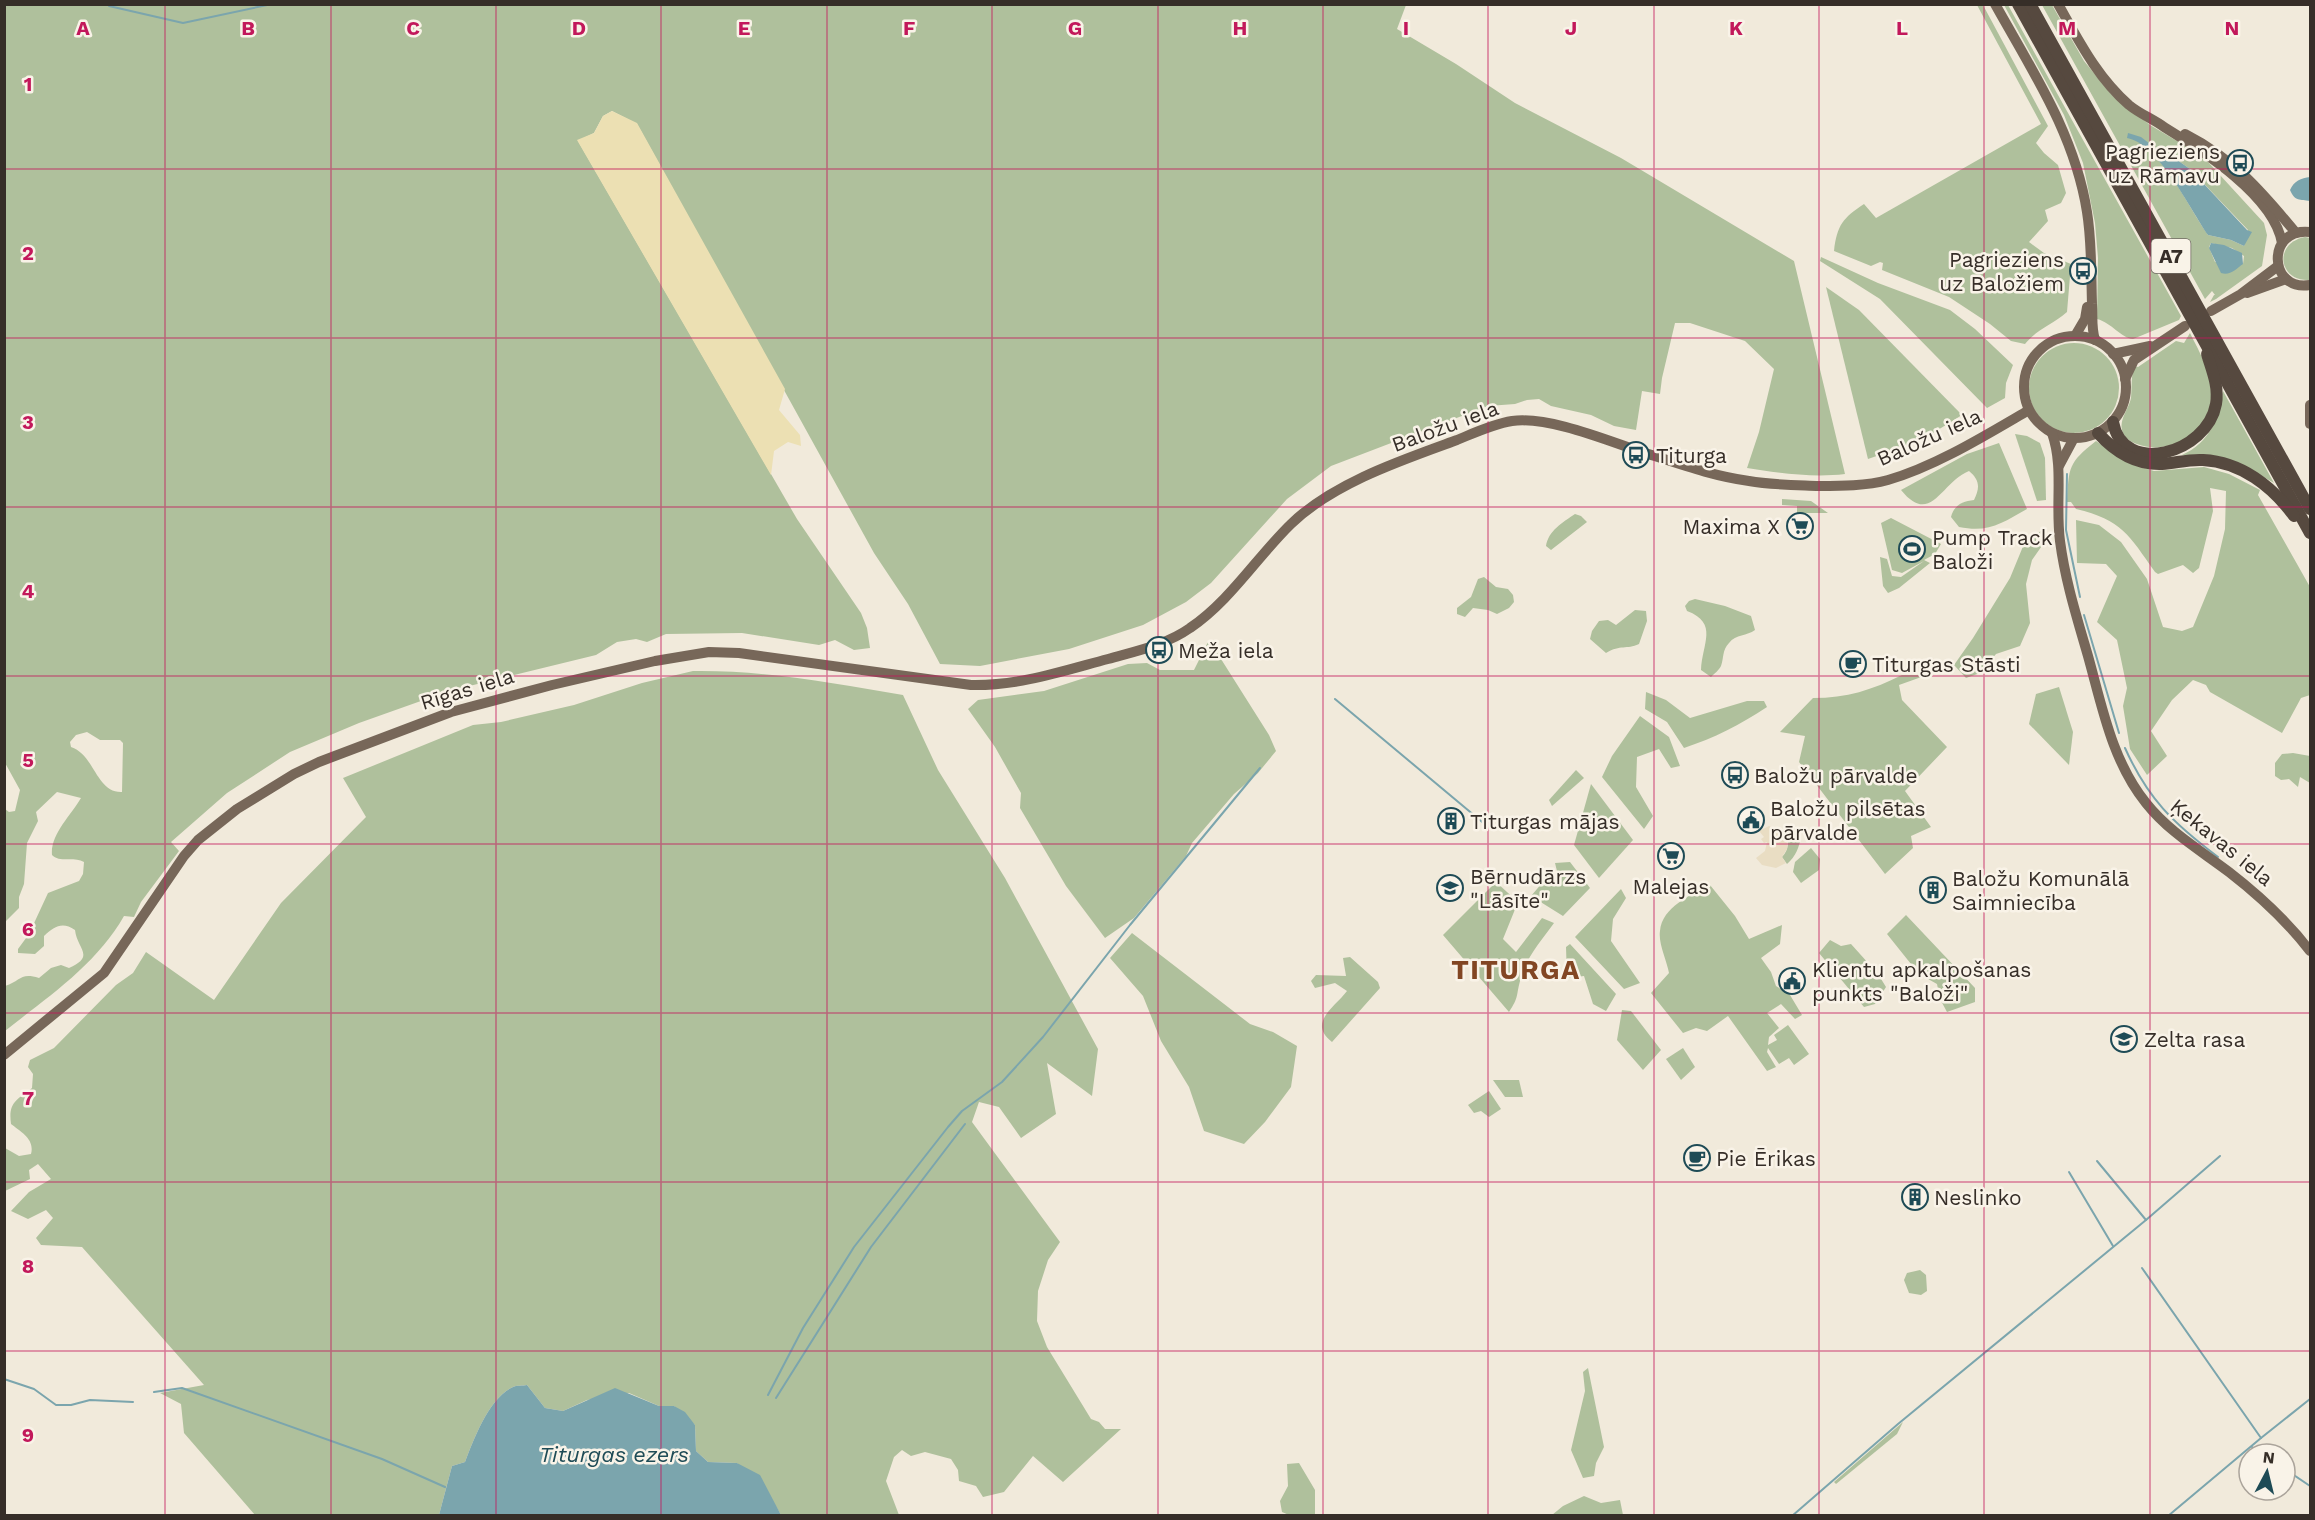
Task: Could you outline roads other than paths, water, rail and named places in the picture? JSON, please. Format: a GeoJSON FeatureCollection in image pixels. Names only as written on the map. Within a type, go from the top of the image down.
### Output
{"type":"FeatureCollection","features":[{"type":"Feature","properties":{"kind":"highway","name":"A7"},"geometry":{"type":"LineString","coordinates":[[2018,4],[2310,531]]}},
{"type":"Feature","properties":{"kind":"highway","name":"A7"},"geometry":{"type":"LineString","coordinates":[[2030,4],[2310,509]]}},
{"type":"Feature","properties":{"kind":"highway"},"geometry":{"type":"LineString","coordinates":[[2113,422],[2115,434],[2119,440],[2133,449],[2148,453],[2172,452],[2188,445],[2198,437],[2210,421],[2216,406],[2217,392],[2207,354],[2207,344]]}},
{"type":"Feature","properties":{"kind":"highway"},"geometry":{"type":"LineString","coordinates":[[2098,433],[2111,447],[2135,461],[2154,464],[2205,460],[2230,465],[2248,473],[2281,498],[2298,521],[2310,531]]}},
{"type":"Feature","properties":{"kind":"main road"},"geometry":{"type":"LineString","coordinates":[[1995,4],[2046,92],[2075,158],[2082,183],[2090,234],[2092,320],[2095,340]]}},
{"type":"Feature","properties":{"kind":"main road"},"geometry":{"type":"LineString","coordinates":[[2058,4],[2092,65],[2129,105],[2220,165],[2252,194],[2276,223],[2282,243],[2277,258],[2278,266],[2286,279],[2309,289]]}},
{"type":"Feature","properties":{"kind":"main road"},"geometry":{"type":"LineString","coordinates":[[2163,126],[2206,145],[2233,164],[2260,190],[2296,233]]}},
{"type":"Feature","properties":{"kind":"main road"},"geometry":{"type":"LineString","coordinates":[[2282,243],[2296,233],[2310,232]]}},
{"type":"Feature","properties":{"kind":"main road"},"geometry":{"type":"LineString","coordinates":[[2211,311],[2241,294],[2278,266]]}},
{"type":"Feature","properties":{"kind":"main road"},"geometry":{"type":"LineString","coordinates":[[2241,294],[2251,293],[2286,279]]}},
{"type":"Feature","properties":{"kind":"main road"},"geometry":{"type":"LineString","coordinates":[[2075,336],[2085,319],[2091,296]]}},
{"type":"Feature","properties":{"kind":"main road"},"geometry":{"type":"LineString","coordinates":[[2125,379],[2134,360],[2185,326]]}},
{"type":"Feature","properties":{"kind":"main road"},"geometry":{"type":"LineString","coordinates":[[2075,336],[2095,340],[2113,354],[2123,369],[2126,392],[2123,405],[2113,422],[2098,433],[2074,438],[2052,433],[2041,425],[2029,411],[2024,390],[2027,370],[2035,355],[2055,340],[2075,336]]}},
{"type":"Feature","properties":{"kind":"main road"},"geometry":{"type":"LineString","coordinates":[[2113,354],[2156,344]]}},
{"type":"Feature","properties":{"kind":"main road"},"geometry":{"type":"LineString","coordinates":[[2310,405],[2310,424]]}},
{"type":"Feature","properties":{"kind":"main road","name":"Baložu iela"},"geometry":{"type":"LineString","coordinates":[[1061,672],[1155,645],[1183,633],[1200,621],[1223,599],[1279,536],[1316,503],[1381,470],[1487,428],[1512,421],[1532,421],[1556,425],[1686,466],[1746,481],[1777,485],[1829,486],[1872,484],[1890,479],[1933,461],[2029,411]]}},
{"type":"Feature","properties":{"kind":"main road"},"geometry":{"type":"LineString","coordinates":[[2052,433],[2059,466]]}},
{"type":"Feature","properties":{"kind":"main road"},"geometry":{"type":"LineString","coordinates":[[2059,466],[2074,438]]}},
{"type":"Feature","properties":{"kind":"main road","name":"Ķekavas iela"},"geometry":{"type":"LineString","coordinates":[[2059,466],[2057,514],[2068,584],[2112,740],[2127,774],[2145,803],[2172,831],[2273,908],[2310,951]]}},
{"type":"Feature","properties":{"kind":"main road","name":"Rīgas iela"},"geometry":{"type":"LineString","coordinates":[[4,1055],[104,974],[184,856],[198,840],[237,809],[294,774],[319,762],[451,712],[562,682],[672,657],[709,652],[764,656],[971,685],[996,686],[1061,672]]}},
{"type":"Feature","properties":{"kind":"water"},"geometry":{"type":"Polygon","coordinates":[[[2128,133],[2141,137],[2163,154],[2170,155],[2190,169],[2247,230],[2252,232],[2244,246],[2231,240],[2208,235],[2162,164],[2139,143],[2127,138],[2128,133]]]}},
{"type":"Feature","properties":{"kind":"water"},"geometry":{"type":"Polygon","coordinates":[[[2310,177],[2310,201],[2296,198],[2290,190],[2294,184],[2298,180],[2310,177]]]}},
{"type":"Feature","properties":{"kind":"water"},"geometry":{"type":"Polygon","coordinates":[[[2211,243],[2224,245],[2242,253],[2243,264],[2230,273],[2221,273],[2209,248],[2211,243]]]}},
{"type":"Feature","properties":{"kind":"water","name":"Titurgas ezers"},"geometry":{"type":"Polygon","coordinates":[[[527,1385],[545,1408],[563,1411],[615,1388],[659,1406],[674,1406],[685,1412],[695,1425],[696,1451],[708,1462],[737,1463],[760,1475],[781,1515],[439,1515],[452,1466],[465,1462],[478,1431],[504,1392],[514,1386],[527,1385]]]}},
{"type":"Feature","properties":{"kind":"waterway"},"geometry":{"type":"LineString","coordinates":[[109,6],[183,23],[272,4]]}},
{"type":"Feature","properties":{"kind":"waterway"},"geometry":{"type":"LineString","coordinates":[[2067,474],[2066,530],[2080,597]]}},
{"type":"Feature","properties":{"kind":"waterway"},"geometry":{"type":"LineString","coordinates":[[2084,615],[2119,733]]}},
{"type":"Feature","properties":{"kind":"waterway"},"geometry":{"type":"LineString","coordinates":[[1335,699],[1487,826]]}},
{"type":"Feature","properties":{"kind":"waterway"},"geometry":{"type":"LineString","coordinates":[[2125,748],[2143,782],[2163,809],[2218,857]]}},
{"type":"Feature","properties":{"kind":"waterway"},"geometry":{"type":"LineString","coordinates":[[768,1395],[803,1328],[854,1247],[948,1127],[962,1111],[1002,1082],[1043,1037],[1130,925],[1260,768]]}},
{"type":"Feature","properties":{"kind":"waterway"},"geometry":{"type":"LineString","coordinates":[[776,1398],[871,1247],[965,1124]]}},
{"type":"Feature","properties":{"kind":"waterway"},"geometry":{"type":"LineString","coordinates":[[1792,1516],[1898,1424],[2146,1220],[2220,1156]]}},
{"type":"Feature","properties":{"kind":"waterway"},"geometry":{"type":"LineString","coordinates":[[2097,1161],[2146,1220]]}},
{"type":"Feature","properties":{"kind":"waterway"},"geometry":{"type":"LineString","coordinates":[[2069,1172],[2113,1246]]}},
{"type":"Feature","properties":{"kind":"waterway"},"geometry":{"type":"LineString","coordinates":[[2142,1268],[2261,1438],[2168,1516]]}},
{"type":"Feature","properties":{"kind":"waterway"},"geometry":{"type":"LineString","coordinates":[[4,1379],[34,1389],[56,1405],[71,1405],[90,1400],[133,1402]]}},
{"type":"Feature","properties":{"kind":"waterway"},"geometry":{"type":"LineString","coordinates":[[154,1392],[182,1388],[382,1459],[445,1487]]}},
{"type":"Feature","properties":{"kind":"waterway"},"geometry":{"type":"LineString","coordinates":[[2261,1438],[2310,1399]]}},
{"type":"Feature","properties":{"kind":"waterway"},"geometry":{"type":"LineString","coordinates":[[2297,1477],[2310,1486]]}},
{"type":"Feature","properties":{"kind":"place","name":"Pagrieziens uz Rāmavu"},"geometry":{"type":"Point","coordinates":[2240,163]}},
{"type":"Feature","properties":{"kind":"place","name":"Pagrieziens uz Baložiem"},"geometry":{"type":"Point","coordinates":[2083,271]}},
{"type":"Feature","properties":{"kind":"place","name":"Titurga"},"geometry":{"type":"Point","coordinates":[1636,455]}},
{"type":"Feature","properties":{"kind":"place","name":"Maxima X"},"geometry":{"type":"Point","coordinates":[1800,526]}},
{"type":"Feature","properties":{"kind":"place","name":"Pump Track Baloži"},"geometry":{"type":"Point","coordinates":[1912,549]}},
{"type":"Feature","properties":{"kind":"place","name":"Meža iela"},"geometry":{"type":"Point","coordinates":[1159,650]}},
{"type":"Feature","properties":{"kind":"place","name":"Titurgas Stāsti"},"geometry":{"type":"Point","coordinates":[1853,664]}},
{"type":"Feature","properties":{"kind":"place","name":"Baložu pārvalde"},"geometry":{"type":"Point","coordinates":[1735,775]}},
{"type":"Feature","properties":{"kind":"place","name":"Baložu pilsētas pārvalde"},"geometry":{"type":"Point","coordinates":[1751,820]}},
{"type":"Feature","properties":{"kind":"place","name":"Titurgas mājas"},"geometry":{"type":"Point","coordinates":[1451,821]}},
{"type":"Feature","properties":{"kind":"place","name":"Malejas"},"geometry":{"type":"Point","coordinates":[1671,856]}},
{"type":"Feature","properties":{"kind":"place","name":"Bērnudārzs \"Lāsīte\""},"geometry":{"type":"Point","coordinates":[1450,888]}},
{"type":"Feature","properties":{"kind":"place","name":"Baložu Komunālā Saimniecība"},"geometry":{"type":"Point","coordinates":[1933,890]}},
{"type":"Feature","properties":{"kind":"place","name":"Klientu apkalpošanas punkts \"Baloži\""},"geometry":{"type":"Point","coordinates":[1792,981]}},
{"type":"Feature","properties":{"kind":"place","name":"Zelta rasa"},"geometry":{"type":"Point","coordinates":[2124,1039]}},
{"type":"Feature","properties":{"kind":"place","name":"Pie Ērikas"},"geometry":{"type":"Point","coordinates":[1697,1158]}},
{"type":"Feature","properties":{"kind":"place","name":"Neslinko"},"geometry":{"type":"Point","coordinates":[1915,1197]}},
{"type":"Feature","properties":{"kind":"district","name":"TITURGA"},"geometry":{"type":"Point","coordinates":[1516,970]}}]}
